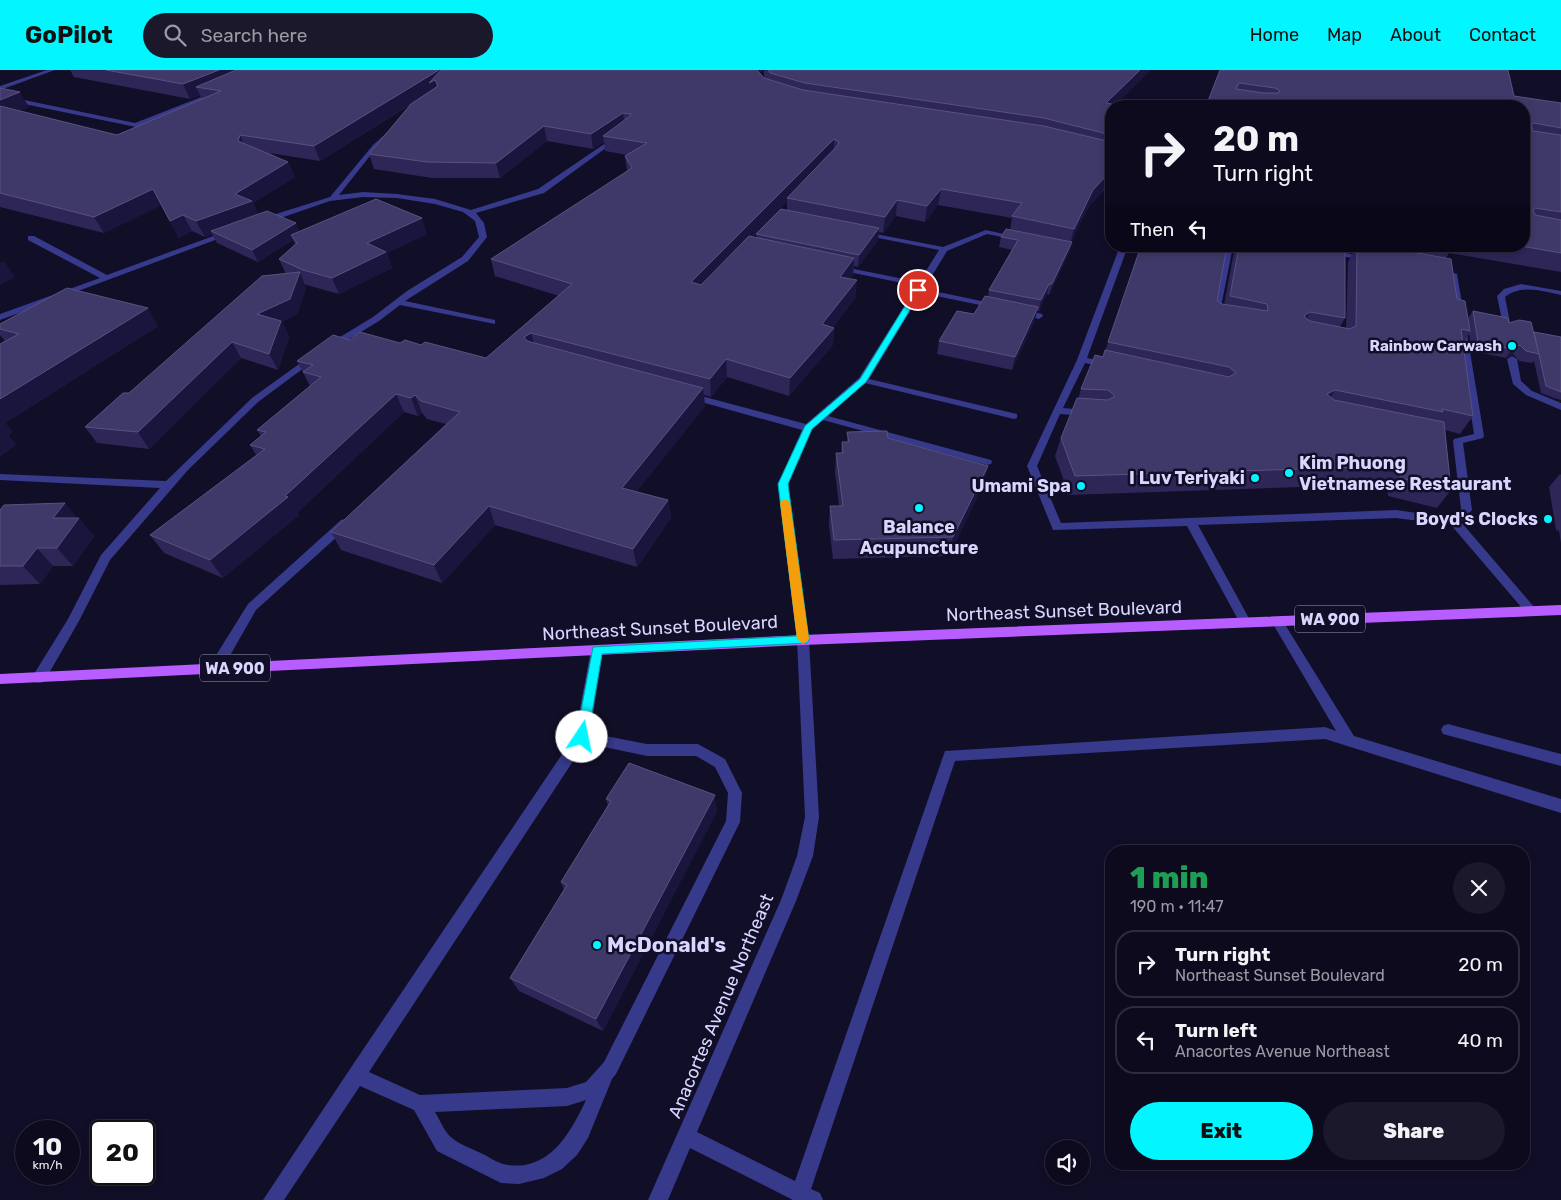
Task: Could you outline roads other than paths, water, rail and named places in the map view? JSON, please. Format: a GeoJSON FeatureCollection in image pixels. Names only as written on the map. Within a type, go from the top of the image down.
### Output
{"type":"FeatureCollection","features":[{"type":"Feature","properties":{"kind":"main road","name":"Northeast Sunset Boulevard"},"geometry":{"type":"LineString","coordinates":[[0,680],[803,640],[1561,610]]}},
{"type":"Feature","properties":{"kind":"street"},"geometry":{"type":"LineString","coordinates":[[0,88],[52,70]]}},
{"type":"Feature","properties":{"kind":"street"},"geometry":{"type":"LineString","coordinates":[[0,97],[136,125],[223,90]]}},
{"type":"Feature","properties":{"kind":"street"},"geometry":{"type":"LineString","coordinates":[[332,199],[375,146],[394,128]]}},
{"type":"Feature","properties":{"kind":"street"},"geometry":{"type":"LineString","coordinates":[[470,213],[542,191],[628,130]]}},
{"type":"Feature","properties":{"kind":"street"},"geometry":{"type":"LineString","coordinates":[[0,317],[316,202],[353,195],[408,198],[446,203],[470,213],[480,222],[483,237],[465,259],[398,302],[376,319],[317,354],[255,400],[184,468],[105,558],[40,678]]}},
{"type":"Feature","properties":{"kind":"street"},"geometry":{"type":"LineString","coordinates":[[856,232],[944,249],[986,232],[1023,239]]}},
{"type":"Feature","properties":{"kind":"street"},"geometry":{"type":"LineString","coordinates":[[31,238],[106,278]]}},
{"type":"Feature","properties":{"kind":"street","name":"Anacortes Avenue Northeast"},"geometry":{"type":"LineString","coordinates":[[658,1200],[788,901],[805,856],[812,817],[803,640],[783,484],[808,428],[863,380],[944,249]]}},
{"type":"Feature","properties":{"kind":"street"},"geometry":{"type":"LineString","coordinates":[[1122,252],[1082,360],[1032,466],[1057,527],[1396,514],[1454,522],[1531,611]]}},
{"type":"Feature","properties":{"kind":"street"},"geometry":{"type":"LineString","coordinates":[[1223,319],[1215,317],[1228,252]]}},
{"type":"Feature","properties":{"kind":"street"},"geometry":{"type":"LineString","coordinates":[[1317,252],[1342,259],[1379,261]]}},
{"type":"Feature","properties":{"kind":"street"},"geometry":{"type":"LineString","coordinates":[[824,264],[1002,308]]}},
{"type":"Feature","properties":{"kind":"street"},"geometry":{"type":"LineString","coordinates":[[1426,269],[1454,274],[1479,436],[1453,440],[1467,510],[1454,522]]}},
{"type":"Feature","properties":{"kind":"street"},"geometry":{"type":"LineString","coordinates":[[1507,328],[1501,296],[1506,291],[1526,287],[1561,293]]}},
{"type":"Feature","properties":{"kind":"street"},"geometry":{"type":"LineString","coordinates":[[398,302],[492,322]]}},
{"type":"Feature","properties":{"kind":"street"},"geometry":{"type":"LineString","coordinates":[[1011,310],[1039,316]]}},
{"type":"Feature","properties":{"kind":"street"},"geometry":{"type":"LineString","coordinates":[[1512,359],[1516,382],[1529,393],[1561,407]]}},
{"type":"Feature","properties":{"kind":"street"},"geometry":{"type":"LineString","coordinates":[[1082,360],[1119,368]]}},
{"type":"Feature","properties":{"kind":"street"},"geometry":{"type":"LineString","coordinates":[[863,380],[1014,416]]}},
{"type":"Feature","properties":{"kind":"street"},"geometry":{"type":"LineString","coordinates":[[676,393],[808,428]]}},
{"type":"Feature","properties":{"kind":"street"},"geometry":{"type":"LineString","coordinates":[[1057,412],[1102,413]]}},
{"type":"Feature","properties":{"kind":"street"},"geometry":{"type":"LineString","coordinates":[[821,417],[986,462]]}},
{"type":"Feature","properties":{"kind":"street"},"geometry":{"type":"LineString","coordinates":[[0,477],[169,485]]}},
{"type":"Feature","properties":{"kind":"street"},"geometry":{"type":"LineString","coordinates":[[215,669],[252,607],[355,514]]}},
{"type":"Feature","properties":{"kind":"street"},"geometry":{"type":"LineString","coordinates":[[1191,522],[1245,622]]}},
{"type":"Feature","properties":{"kind":"street"},"geometry":{"type":"LineString","coordinates":[[1277,622],[1348,740]]}},
{"type":"Feature","properties":{"kind":"street"},"geometry":{"type":"LineString","coordinates":[[273,1200],[582,737],[597,650]]}},
{"type":"Feature","properties":{"kind":"street"},"geometry":{"type":"LineString","coordinates":[[1448,730],[1561,760]]}},
{"type":"Feature","properties":{"kind":"street"},"geometry":{"type":"LineString","coordinates":[[686,1136],[807,1197],[950,755],[1325,733],[1561,806]]}},
{"type":"Feature","properties":{"kind":"street"},"geometry":{"type":"LineString","coordinates":[[420,1104],[444,1144],[501,1172],[519,1174],[537,1171],[555,1162],[570,1148],[581,1130],[733,822],[736,793],[720,763],[698,750],[647,750],[582,737]]}},
{"type":"Feature","properties":{"kind":"street"},"geometry":{"type":"LineString","coordinates":[[356,1075],[420,1104],[567,1097],[592,1089],[610,1068]]}},
{"type":"Feature","properties":{"kind":"place","name":"Rainbow Carwash"},"geometry":{"type":"Point","coordinates":[1512,346]}},
{"type":"Feature","properties":{"kind":"place","name":"Kim Phuong Vietnamese Restaurant"},"geometry":{"type":"Point","coordinates":[1289,473]}},
{"type":"Feature","properties":{"kind":"place","name":"I Luv Teriyaki"},"geometry":{"type":"Point","coordinates":[1255,478]}},
{"type":"Feature","properties":{"kind":"place","name":"Umami Spa"},"geometry":{"type":"Point","coordinates":[1081,486]}},
{"type":"Feature","properties":{"kind":"place","name":"Balance Acupuncture"},"geometry":{"type":"Point","coordinates":[919,508]}},
{"type":"Feature","properties":{"kind":"place","name":"Boyd's Clocks"},"geometry":{"type":"Point","coordinates":[1548,519]}},
{"type":"Feature","properties":{"kind":"place","name":"McDonald's"},"geometry":{"type":"Point","coordinates":[597,945]}}]}
